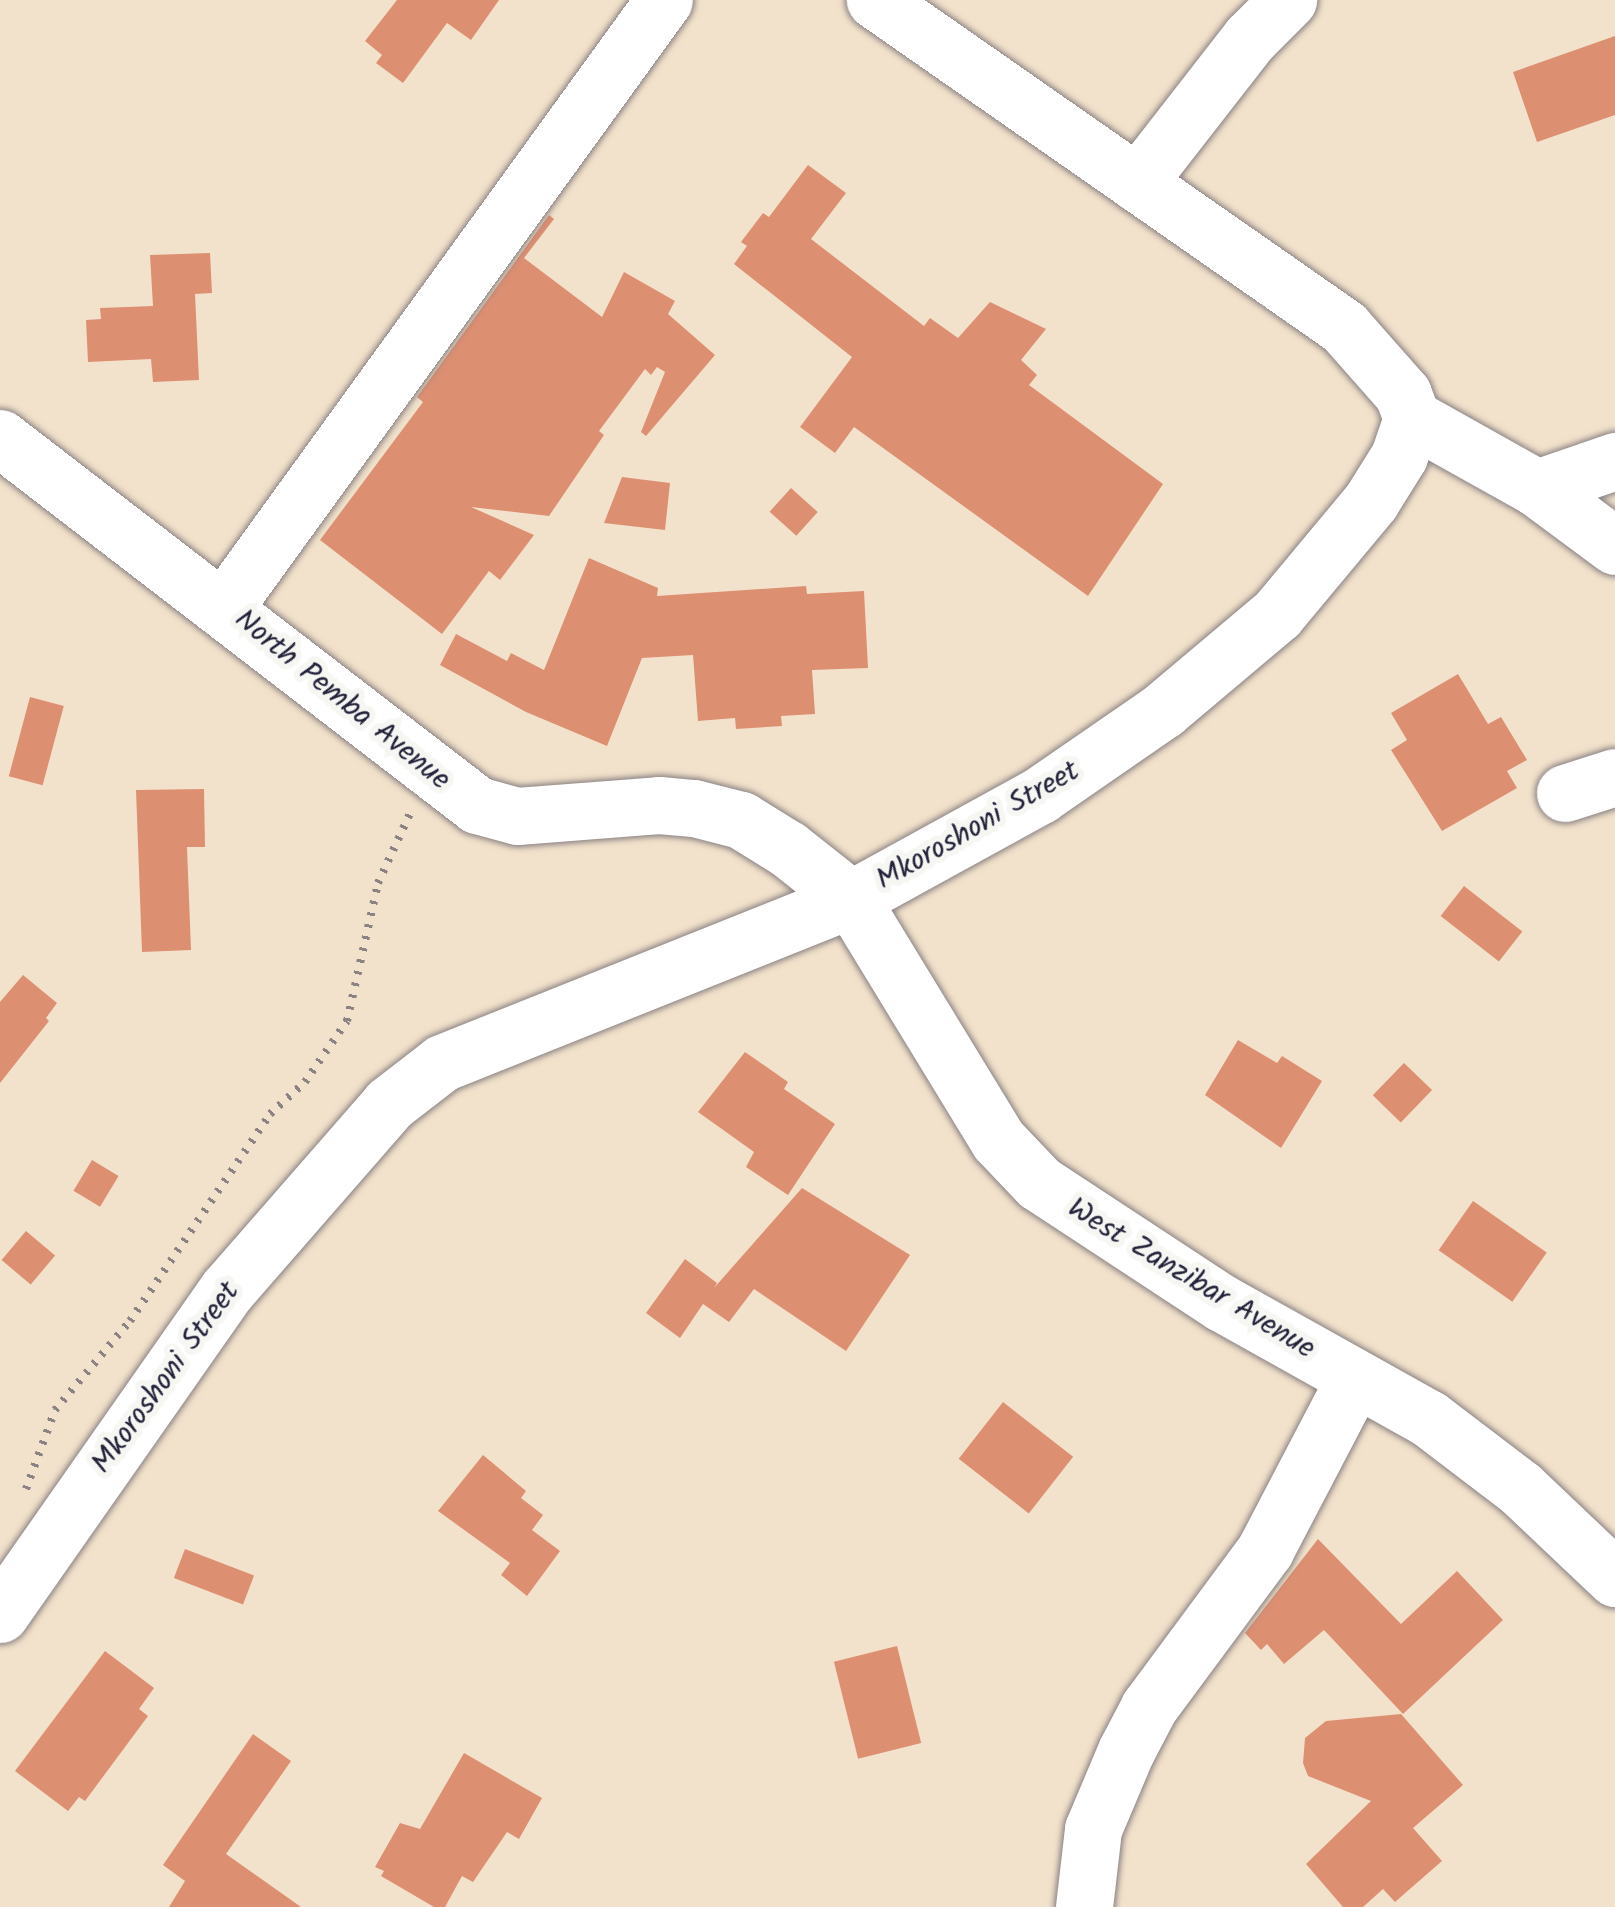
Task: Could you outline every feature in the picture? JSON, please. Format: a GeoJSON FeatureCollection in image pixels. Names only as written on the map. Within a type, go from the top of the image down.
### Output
{"type":"FeatureCollection","features":[{"type":"Feature","properties":{"kind":"street"},"geometry":{"type":"LineString","coordinates":[[225,606],[664,0]]}},
{"type":"Feature","properties":{"kind":"street"},"geometry":{"type":"LineString","coordinates":[[875,0],[1345,327],[1384,367],[1412,418],[1538,488],[1615,545]]}},
{"type":"Feature","properties":{"kind":"street"},"geometry":{"type":"LineString","coordinates":[[1136,183],[1250,38],[1288,0]]}},
{"type":"Feature","properties":{"kind":"street","name":"Mkoroshoni Street"},"geometry":{"type":"LineString","coordinates":[[0,1614],[227,1290],[389,1104],[442,1063],[851,899],[1040,795],[1232,654],[1312,576],[1371,501],[1409,436],[1412,418]]}},
{"type":"Feature","properties":{"kind":"street","name":"North Pemba Avenue"},"geometry":{"type":"LineString","coordinates":[[0,438],[225,606],[428,772],[478,806],[505,814],[659,805],[718,813],[762,832],[851,899]]}},
{"type":"Feature","properties":{"kind":"street"},"geometry":{"type":"LineString","coordinates":[[1538,488],[1615,461]]}},
{"type":"Feature","properties":{"kind":"street","name":"West Zanzibar Avenue"},"geometry":{"type":"LineString","coordinates":[[851,899],[1017,1163],[1065,1204],[1428,1418],[1520,1488],[1615,1578]]}},
{"type":"Feature","properties":{"kind":"street"},"geometry":{"type":"LineString","coordinates":[[1084,1907],[1093,1828],[1126,1751],[1149,1707],[1265,1550],[1355,1378]]}},
{"type":"Feature","properties":{"kind":"path"},"geometry":{"type":"LineString","coordinates":[[24,1503],[56,1410],[130,1322],[270,1114],[305,1082],[347,1021],[378,883],[428,772]]}},
{"type":"Feature","properties":{"kind":"building"},"geometry":{"type":"Polygon","coordinates":[[[397,0],[499,0],[471,40],[447,23],[403,83],[376,63],[382,55],[365,41],[397,0]]]}},
{"type":"Feature","properties":{"kind":"building"},"geometry":{"type":"Polygon","coordinates":[[[1615,36],[1615,115],[1537,142],[1513,72],[1615,36]]]}},
{"type":"Feature","properties":{"kind":"building"},"geometry":{"type":"Polygon","coordinates":[[[808,165],[846,193],[811,239],[924,326],[930,318],[958,338],[990,302],[1046,329],[1021,360],[1037,375],[1029,385],[1163,484],[1088,596],[854,427],[835,453],[800,427],[852,357],[734,264],[747,246],[741,242],[763,213],[769,217],[808,165]]]}},
{"type":"Feature","properties":{"kind":"building"},"geometry":{"type":"Polygon","coordinates":[[[549,215],[554,219],[524,258],[602,317],[624,272],[675,301],[668,314],[715,355],[646,436],[641,432],[665,372],[657,367],[651,375],[645,369],[599,431],[604,435],[549,516],[471,507],[534,535],[500,580],[489,571],[442,634],[320,540],[423,402],[417,397],[549,215]]]}},
{"type":"Feature","properties":{"kind":"building"},"geometry":{"type":"Polygon","coordinates":[[[210,253],[212,293],[195,294],[199,380],[153,382],[151,359],[88,362],[86,320],[101,319],[100,308],[153,306],[150,255],[210,253]]]}},
{"type":"Feature","properties":{"kind":"building"},"geometry":{"type":"Polygon","coordinates":[[[622,477],[670,483],[665,530],[604,523],[622,477]]]}},
{"type":"Feature","properties":{"kind":"building"},"geometry":{"type":"Polygon","coordinates":[[[791,488],[818,512],[796,536],[770,512],[791,488]]]}},
{"type":"Feature","properties":{"kind":"building"},"geometry":{"type":"Polygon","coordinates":[[[589,558],[658,588],[657,596],[806,586],[807,594],[864,591],[868,668],[812,670],[815,714],[781,716],[782,726],[736,729],[735,718],[698,721],[693,655],[642,658],[607,746],[526,712],[440,665],[456,634],[507,661],[511,653],[544,670],[589,558]]]}},
{"type":"Feature","properties":{"kind":"building"},"geometry":{"type":"Polygon","coordinates":[[[1458,674],[1488,724],[1501,717],[1527,760],[1507,771],[1517,788],[1442,831],[1391,750],[1407,740],[1391,713],[1458,674]]]}},
{"type":"Feature","properties":{"kind":"building"},"geometry":{"type":"Polygon","coordinates":[[[30,697],[64,706],[43,785],[9,776],[30,697]]]}},
{"type":"Feature","properties":{"kind":"building"},"geometry":{"type":"Polygon","coordinates":[[[204,789],[205,847],[187,847],[191,950],[142,952],[136,790],[204,789]]]}},
{"type":"Feature","properties":{"kind":"building"},"geometry":{"type":"Polygon","coordinates":[[[1464,886],[1522,932],[1499,962],[1441,916],[1464,886]]]}},
{"type":"Feature","properties":{"kind":"building"},"geometry":{"type":"Polygon","coordinates":[[[23,975],[57,1003],[46,1018],[49,1021],[0,1083],[0,1002],[23,975]]]}},
{"type":"Feature","properties":{"kind":"building"},"geometry":{"type":"Polygon","coordinates":[[[1238,1040],[1277,1063],[1282,1056],[1322,1081],[1281,1148],[1205,1095],[1238,1040]]]}},
{"type":"Feature","properties":{"kind":"building"},"geometry":{"type":"Polygon","coordinates":[[[745,1052],[788,1082],[784,1089],[835,1124],[788,1195],[746,1167],[754,1152],[698,1112],[745,1052]]]}},
{"type":"Feature","properties":{"kind":"building"},"geometry":{"type":"Polygon","coordinates":[[[1404,1063],[1432,1090],[1401,1122],[1373,1095],[1404,1063]]]}},
{"type":"Feature","properties":{"kind":"building"},"geometry":{"type":"Polygon","coordinates":[[[92,1160],[119,1176],[100,1207],[73,1191],[92,1160]]]}},
{"type":"Feature","properties":{"kind":"building"},"geometry":{"type":"Polygon","coordinates":[[[802,1188],[910,1255],[846,1351],[754,1289],[729,1322],[703,1304],[680,1338],[646,1313],[685,1259],[717,1283],[714,1288],[802,1188]]]}},
{"type":"Feature","properties":{"kind":"building"},"geometry":{"type":"Polygon","coordinates":[[[1473,1201],[1547,1253],[1512,1302],[1439,1250],[1473,1201]]]}},
{"type":"Feature","properties":{"kind":"building"},"geometry":{"type":"Polygon","coordinates":[[[26,1231],[55,1255],[31,1285],[2,1260],[26,1231]]]}},
{"type":"Feature","properties":{"kind":"building"},"geometry":{"type":"Polygon","coordinates":[[[1003,1402],[1073,1457],[1029,1514],[959,1459],[1003,1402]]]}},
{"type":"Feature","properties":{"kind":"building"},"geometry":{"type":"Polygon","coordinates":[[[483,1455],[526,1491],[521,1498],[543,1515],[532,1530],[560,1551],[527,1596],[501,1575],[510,1563],[438,1511],[483,1455]]]}},
{"type":"Feature","properties":{"kind":"building"},"geometry":{"type":"Polygon","coordinates":[[[1318,1539],[1401,1624],[1457,1571],[1503,1620],[1403,1714],[1324,1630],[1284,1664],[1267,1644],[1261,1650],[1245,1633],[1318,1539]]]}},
{"type":"Feature","properties":{"kind":"building"},"geometry":{"type":"Polygon","coordinates":[[[185,1549],[254,1576],[243,1604],[174,1578],[185,1549]]]}},
{"type":"Feature","properties":{"kind":"building"},"geometry":{"type":"Polygon","coordinates":[[[897,1646],[921,1743],[858,1759],[834,1662],[897,1646]]]}},
{"type":"Feature","properties":{"kind":"building"},"geometry":{"type":"Polygon","coordinates":[[[105,1651],[154,1688],[139,1709],[148,1716],[85,1801],[79,1797],[68,1811],[15,1771],[105,1651]]]}},
{"type":"Feature","properties":{"kind":"building"},"geometry":{"type":"Polygon","coordinates":[[[1401,1714],[1463,1785],[1413,1828],[1442,1861],[1395,1902],[1383,1889],[1363,1907],[1343,1907],[1306,1864],[1371,1801],[1308,1776],[1303,1763],[1305,1738],[1326,1721],[1401,1714]]]}},
{"type":"Feature","properties":{"kind":"building"},"geometry":{"type":"Polygon","coordinates":[[[253,1734],[291,1761],[226,1854],[301,1907],[169,1907],[185,1881],[163,1865],[253,1734]]]}},
{"type":"Feature","properties":{"kind":"building"},"geometry":{"type":"Polygon","coordinates":[[[464,1753],[542,1798],[519,1839],[507,1832],[473,1882],[462,1876],[445,1907],[434,1907],[381,1876],[384,1871],[375,1867],[400,1823],[420,1829],[464,1753]]]}}]}
